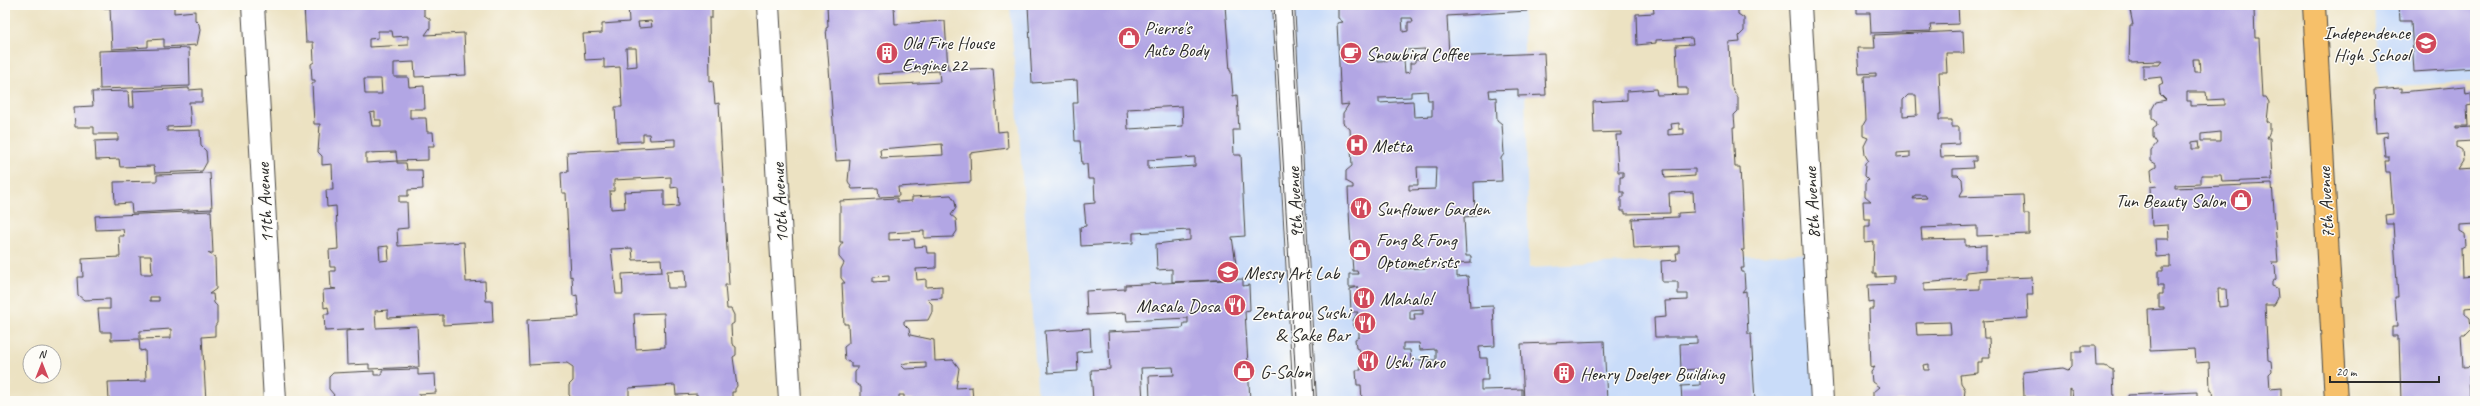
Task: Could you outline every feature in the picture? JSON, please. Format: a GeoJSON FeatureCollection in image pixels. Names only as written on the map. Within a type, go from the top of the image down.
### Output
{"type":"FeatureCollection","features":[{"type":"Feature","properties":{"kind":"main road","name":"7th Avenue"},"geometry":{"type":"LineString","coordinates":[[2314,5],[2336,401]]}},
{"type":"Feature","properties":{"kind":"street","name":"11th Avenue"},"geometry":{"type":"LineString","coordinates":[[254,5],[275,401]]}},
{"type":"Feature","properties":{"kind":"street","name":"10th Avenue"},"geometry":{"type":"LineString","coordinates":[[768,5],[790,401]]}},
{"type":"Feature","properties":{"kind":"street","name":"9th Avenue"},"geometry":{"type":"LineString","coordinates":[[1283,5],[1305,401]]}},
{"type":"Feature","properties":{"kind":"street","name":"8th Avenue"},"geometry":{"type":"LineString","coordinates":[[1800,5],[1822,401]]}},
{"type":"Feature","properties":{"kind":"shaded area"},"geometry":{"type":"Polygon","coordinates":[[[1010,5],[1523,5],[1529,268],[1813,253],[1822,401],[1038,401],[1010,5]]]}},
{"type":"Feature","properties":{"kind":"shaded area","name":"Independence High School"},"geometry":{"type":"Polygon","coordinates":[[[2374,5],[2475,5],[2475,82],[2378,87],[2374,5]]]}},
{"type":"Feature","properties":{"kind":"building"},"geometry":{"type":"Polygon","coordinates":[[[100,5],[174,5],[174,13],[195,11],[195,20],[199,24],[200,30],[197,45],[164,47],[164,39],[148,40],[148,47],[112,49],[110,8],[102,8],[100,5]]]}},
{"type":"Feature","properties":{"kind":"building"},"geometry":{"type":"Polygon","coordinates":[[[304,5],[424,5],[424,15],[430,19],[430,28],[425,35],[464,33],[466,75],[415,77],[414,62],[394,63],[394,77],[408,77],[409,87],[424,86],[425,109],[410,109],[410,118],[426,118],[427,132],[433,132],[434,146],[428,146],[428,160],[397,161],[397,163],[406,163],[407,170],[422,170],[423,189],[408,190],[408,196],[399,196],[399,202],[407,202],[408,228],[397,229],[398,246],[464,242],[466,282],[485,281],[486,301],[492,301],[493,322],[443,325],[443,315],[388,318],[388,310],[375,311],[376,328],[417,326],[419,367],[369,369],[369,364],[347,365],[346,331],[365,329],[325,331],[324,314],[329,314],[328,307],[324,308],[323,290],[336,289],[331,288],[330,271],[335,271],[335,267],[330,267],[329,250],[338,249],[336,206],[327,207],[326,190],[333,190],[332,164],[322,165],[322,156],[318,152],[320,124],[314,124],[312,83],[315,83],[315,80],[312,80],[311,64],[314,62],[313,42],[306,42],[304,5]],[[378,31],[378,38],[369,39],[369,47],[408,45],[408,36],[393,37],[392,31],[378,31]],[[364,79],[365,94],[382,94],[381,79],[364,79]],[[375,112],[370,113],[372,126],[381,126],[381,120],[375,120],[375,112]],[[396,152],[366,153],[366,163],[397,161],[396,152]],[[388,246],[379,247],[380,261],[389,260],[388,246]]]}},
{"type":"Feature","properties":{"kind":"building"},"geometry":{"type":"Polygon","coordinates":[[[628,5],[712,5],[712,18],[709,18],[710,82],[713,81],[715,104],[719,103],[729,285],[725,285],[727,309],[731,309],[734,315],[734,323],[731,325],[732,344],[736,347],[736,355],[733,357],[737,386],[735,392],[732,392],[732,401],[697,401],[697,394],[676,395],[675,385],[629,388],[629,398],[575,401],[569,395],[569,385],[573,381],[573,367],[567,363],[529,365],[527,320],[579,317],[577,295],[573,296],[572,276],[570,277],[566,193],[562,193],[561,173],[568,172],[567,152],[675,146],[675,139],[650,140],[649,134],[643,134],[643,141],[617,142],[615,107],[622,107],[620,67],[604,68],[604,59],[585,60],[583,34],[602,33],[602,24],[629,22],[628,5]],[[651,21],[638,22],[639,28],[652,27],[651,21]],[[626,48],[627,67],[637,66],[636,48],[626,48]],[[671,177],[614,180],[614,191],[610,191],[611,209],[625,208],[624,192],[664,190],[664,207],[679,206],[678,187],[671,188],[671,177]],[[632,248],[611,249],[616,294],[623,294],[622,274],[662,272],[661,259],[633,260],[632,248]],[[685,270],[667,271],[668,288],[686,288],[685,270]],[[664,313],[634,314],[636,349],[665,347],[664,313]]]}},
{"type":"Feature","properties":{"kind":"building"},"geometry":{"type":"Polygon","coordinates":[[[827,5],[894,5],[895,24],[945,21],[948,70],[993,68],[998,132],[1007,131],[1008,148],[970,153],[971,182],[898,187],[899,196],[879,197],[878,188],[852,189],[848,181],[850,160],[836,161],[826,28],[828,27],[827,5]],[[939,71],[878,74],[879,85],[940,82],[939,71]],[[942,144],[880,149],[881,158],[943,155],[942,144]]]}},
{"type":"Feature","properties":{"kind":"building"},"geometry":{"type":"Polygon","coordinates":[[[1028,5],[1225,5],[1233,96],[1237,95],[1239,130],[1233,130],[1234,155],[1241,155],[1245,236],[1232,237],[1236,264],[1233,266],[1234,279],[1172,282],[1172,269],[1157,270],[1156,244],[1190,240],[1190,230],[1133,233],[1133,243],[1081,246],[1080,227],[1086,226],[1084,204],[1095,203],[1094,179],[1088,179],[1087,164],[1082,164],[1080,141],[1075,141],[1073,103],[1078,103],[1077,80],[1032,83],[1028,5]],[[1182,106],[1127,109],[1128,129],[1183,126],[1182,106]],[[1195,157],[1148,160],[1148,169],[1195,166],[1195,157]]]}},
{"type":"Feature","properties":{"kind":"building"},"geometry":{"type":"Polygon","coordinates":[[[1338,5],[1527,5],[1527,11],[1447,16],[1449,57],[1544,53],[1546,95],[1518,96],[1518,89],[1489,90],[1490,98],[1496,97],[1497,120],[1502,124],[1504,154],[1501,158],[1502,181],[1474,182],[1475,216],[1464,217],[1466,256],[1471,256],[1471,263],[1451,264],[1451,266],[1457,266],[1457,277],[1468,276],[1470,307],[1493,306],[1495,346],[1479,347],[1480,358],[1487,358],[1488,380],[1481,380],[1481,390],[1522,389],[1522,401],[1362,401],[1361,385],[1357,385],[1356,370],[1361,370],[1360,350],[1356,348],[1355,339],[1359,337],[1359,329],[1354,327],[1353,320],[1358,312],[1351,312],[1350,289],[1358,287],[1349,287],[1349,274],[1358,274],[1357,271],[1353,271],[1348,188],[1353,188],[1353,185],[1346,181],[1346,171],[1352,166],[1350,129],[1343,123],[1343,113],[1349,104],[1341,105],[1337,23],[1343,22],[1338,18],[1338,5]],[[1402,18],[1403,32],[1408,31],[1408,22],[1413,22],[1412,18],[1402,18]],[[1425,49],[1406,50],[1406,55],[1377,56],[1377,61],[1404,60],[1405,73],[1410,72],[1410,63],[1415,63],[1415,59],[1425,59],[1425,49]],[[1427,91],[1411,92],[1411,97],[1379,98],[1379,103],[1413,101],[1414,117],[1432,116],[1432,100],[1428,100],[1427,91]],[[1417,167],[1418,185],[1409,185],[1409,190],[1435,189],[1436,167],[1417,167]],[[1427,263],[1402,264],[1398,269],[1427,268],[1427,263]],[[1423,309],[1410,310],[1410,320],[1415,320],[1414,314],[1423,314],[1423,309]],[[1403,343],[1403,350],[1410,350],[1411,360],[1436,360],[1436,349],[1420,350],[1419,343],[1403,343]]]}},
{"type":"Feature","properties":{"kind":"building"},"geometry":{"type":"Polygon","coordinates":[[[1653,5],[1738,7],[1738,14],[1744,18],[1744,31],[1739,36],[1740,42],[1729,43],[1731,86],[1738,98],[1738,111],[1734,115],[1735,127],[1733,127],[1735,167],[1740,167],[1744,250],[1741,250],[1743,252],[1744,268],[1741,268],[1742,272],[1744,272],[1745,288],[1742,292],[1746,291],[1748,334],[1751,334],[1755,401],[1682,401],[1681,386],[1700,385],[1700,375],[1699,369],[1681,370],[1680,344],[1697,343],[1697,337],[1655,337],[1654,318],[1666,317],[1665,301],[1688,300],[1688,294],[1678,294],[1678,282],[1662,282],[1661,261],[1677,260],[1676,253],[1679,253],[1679,246],[1634,248],[1632,219],[1678,217],[1678,213],[1694,212],[1693,192],[1669,193],[1670,213],[1625,214],[1625,211],[1621,211],[1621,197],[1624,197],[1624,192],[1620,192],[1620,177],[1623,177],[1623,172],[1618,172],[1616,135],[1622,135],[1622,132],[1594,133],[1593,102],[1627,100],[1627,91],[1656,89],[1657,95],[1687,94],[1687,88],[1678,88],[1676,45],[1693,44],[1692,38],[1656,40],[1656,43],[1637,45],[1636,14],[1654,13],[1653,5]],[[1679,123],[1671,124],[1672,129],[1668,130],[1668,135],[1684,134],[1684,129],[1679,129],[1679,123]],[[1695,169],[1664,170],[1665,178],[1695,176],[1695,169]]]}},
{"type":"Feature","properties":{"kind":"building"},"geometry":{"type":"Polygon","coordinates":[[[1857,5],[1958,5],[1959,24],[1930,25],[1931,31],[1871,33],[1870,13],[1857,13],[1857,5]]]}},
{"type":"Feature","properties":{"kind":"building"},"geometry":{"type":"Polygon","coordinates":[[[2129,5],[2249,5],[2254,9],[2255,38],[2259,38],[2262,97],[2266,97],[2269,102],[2267,121],[2270,123],[2270,131],[2267,138],[2270,138],[2272,180],[2222,182],[2221,175],[2201,175],[2201,184],[2175,185],[2175,188],[2272,184],[2278,262],[2271,262],[2275,266],[2276,279],[2272,282],[2272,286],[2277,288],[2278,298],[2274,305],[2265,305],[2268,360],[2271,361],[2272,371],[2269,374],[2270,389],[2281,388],[2281,401],[2213,401],[2212,391],[2210,391],[2209,362],[2196,363],[2195,349],[2150,351],[2148,310],[2164,309],[2164,307],[2159,307],[2159,294],[2163,294],[2163,285],[2158,285],[2158,271],[2163,271],[2163,267],[2170,267],[2170,256],[2156,257],[2155,239],[2169,239],[2168,225],[2152,226],[2150,187],[2157,186],[2152,181],[2151,170],[2156,167],[2156,164],[2151,161],[2151,150],[2157,143],[2153,137],[2153,129],[2157,126],[2156,121],[2152,118],[2152,109],[2156,102],[2166,100],[2160,94],[2159,86],[2163,84],[2161,77],[2143,79],[2143,65],[2159,65],[2162,61],[2129,62],[2130,25],[2133,25],[2129,5]],[[2193,59],[2194,72],[2200,72],[2199,59],[2193,59]],[[2187,92],[2187,101],[2191,101],[2191,106],[2225,105],[2225,99],[2207,100],[2206,92],[2187,92]],[[2221,132],[2201,134],[2201,141],[2221,141],[2221,132]],[[2198,141],[2192,142],[2192,149],[2199,149],[2198,141]],[[2218,289],[2219,307],[2227,306],[2226,289],[2218,289]]]}},
{"type":"Feature","properties":{"kind":"building"},"geometry":{"type":"Polygon","coordinates":[[[2399,5],[2475,5],[2475,68],[2414,72],[2411,21],[2400,21],[2399,5]]]}},
{"type":"Feature","properties":{"kind":"building"},"geometry":{"type":"Polygon","coordinates":[[[1963,31],[1964,53],[1946,53],[1947,72],[1939,72],[1941,114],[1939,114],[1939,120],[1952,120],[1952,127],[1959,127],[1959,144],[1940,145],[1941,157],[1976,156],[1976,161],[1972,161],[1973,168],[1953,169],[1953,175],[1958,175],[1962,179],[1963,190],[1959,197],[2023,195],[2024,214],[2029,214],[2029,234],[1977,236],[1977,226],[1921,228],[1922,240],[1965,239],[1965,246],[1986,245],[1986,270],[1966,272],[1966,279],[1924,283],[1924,291],[1980,289],[1980,279],[2032,277],[2033,295],[2027,295],[2028,318],[1983,321],[1984,338],[1989,338],[1990,358],[1982,358],[1982,362],[1978,362],[1978,373],[1960,375],[1961,383],[1965,389],[1964,401],[1873,401],[1873,392],[1879,387],[1872,382],[1871,372],[1875,367],[1871,368],[1869,309],[1874,309],[1874,302],[1869,303],[1868,285],[1894,284],[1894,276],[1876,277],[1876,273],[1873,273],[1874,242],[1865,243],[1865,226],[1870,226],[1870,219],[1864,219],[1863,201],[1871,201],[1865,196],[1865,184],[1868,180],[1864,176],[1865,164],[1868,160],[1865,155],[1864,146],[1868,138],[1863,136],[1863,125],[1866,120],[1864,76],[1876,76],[1876,73],[1859,74],[1857,48],[1875,48],[1874,35],[1963,31]],[[1908,95],[1903,100],[1903,116],[1917,115],[1916,95],[1908,95]],[[1910,152],[1897,153],[1897,158],[1910,157],[1910,152]],[[1915,195],[1913,199],[1927,198],[1925,195],[1915,195]],[[1950,322],[1916,323],[1917,335],[1951,334],[1950,322]],[[1929,364],[1923,365],[1924,370],[1929,370],[1929,364]]]}},
{"type":"Feature","properties":{"kind":"building"},"geometry":{"type":"Polygon","coordinates":[[[189,48],[190,86],[100,89],[99,51],[189,48]]]}},
{"type":"Feature","properties":{"kind":"building"},"geometry":{"type":"Polygon","coordinates":[[[2465,86],[2466,94],[2471,93],[2472,105],[2467,106],[2468,126],[2456,126],[2456,128],[2471,127],[2472,141],[2457,142],[2457,147],[2462,150],[2463,161],[2458,169],[2475,168],[2475,224],[2460,225],[2460,231],[2465,234],[2466,245],[2461,248],[2462,277],[2475,276],[2475,307],[2465,308],[2465,314],[2470,318],[2471,329],[2465,335],[2461,335],[2463,367],[2475,366],[2475,376],[2469,376],[2470,401],[2401,401],[2399,339],[2397,339],[2397,336],[2392,336],[2392,327],[2397,327],[2395,297],[2398,297],[2393,224],[2386,224],[2385,215],[2393,214],[2390,172],[2386,172],[2385,161],[2389,161],[2389,156],[2385,156],[2383,137],[2388,136],[2388,132],[2376,133],[2374,90],[2401,88],[2401,92],[2465,86]]]}},
{"type":"Feature","properties":{"kind":"building"},"geometry":{"type":"Polygon","coordinates":[[[189,88],[189,90],[202,89],[202,102],[189,102],[191,126],[167,127],[167,131],[200,130],[201,146],[206,151],[207,162],[202,171],[155,173],[154,166],[120,167],[119,159],[96,160],[95,141],[118,140],[118,134],[94,134],[94,127],[75,127],[74,107],[93,106],[92,92],[128,91],[129,107],[134,107],[133,91],[189,88]]]}},
{"type":"Feature","properties":{"kind":"building"},"geometry":{"type":"Polygon","coordinates":[[[210,173],[212,209],[132,213],[131,203],[115,204],[114,182],[157,181],[157,175],[210,173]]]}},
{"type":"Feature","properties":{"kind":"building"},"geometry":{"type":"Polygon","coordinates":[[[951,195],[955,201],[956,208],[951,215],[956,219],[957,231],[953,237],[924,238],[924,231],[889,233],[889,240],[914,239],[915,247],[926,246],[927,253],[936,253],[936,268],[916,269],[917,280],[926,279],[926,287],[942,286],[942,298],[927,299],[932,304],[932,312],[928,320],[904,321],[904,324],[909,329],[910,335],[934,340],[935,361],[953,360],[959,368],[956,388],[972,387],[973,401],[914,401],[913,399],[904,399],[904,395],[899,395],[899,401],[861,401],[861,387],[855,383],[855,372],[859,367],[851,367],[851,363],[845,360],[844,347],[849,343],[848,324],[844,324],[842,283],[845,283],[841,278],[841,269],[844,263],[839,257],[839,248],[843,242],[840,242],[840,201],[897,198],[897,202],[912,201],[912,197],[951,195]],[[889,276],[873,277],[873,282],[889,281],[889,276]],[[926,362],[906,363],[901,365],[905,369],[926,368],[926,362]]]}},
{"type":"Feature","properties":{"kind":"building"},"geometry":{"type":"Polygon","coordinates":[[[211,211],[213,253],[208,253],[215,257],[216,289],[209,294],[213,294],[214,303],[217,306],[217,323],[215,326],[215,336],[202,337],[206,401],[109,401],[108,382],[146,381],[145,350],[140,351],[139,339],[111,340],[111,332],[100,332],[98,309],[110,309],[110,299],[84,300],[78,295],[77,277],[83,277],[82,259],[120,257],[119,236],[124,236],[123,229],[96,230],[95,216],[211,211]],[[140,256],[141,274],[152,274],[151,256],[140,256]],[[150,297],[150,301],[159,301],[159,297],[150,297]],[[171,329],[140,331],[140,339],[171,338],[171,329]]]}},
{"type":"Feature","properties":{"kind":"building"},"geometry":{"type":"Polygon","coordinates":[[[1243,279],[1243,286],[1249,285],[1250,310],[1245,311],[1250,401],[1150,400],[1149,376],[1174,375],[1173,367],[1141,368],[1143,401],[1093,401],[1091,370],[1110,369],[1108,332],[1183,328],[1184,323],[1188,323],[1188,318],[1127,321],[1126,313],[1087,315],[1086,291],[1125,289],[1125,285],[1243,279]]]}},
{"type":"Feature","properties":{"kind":"building"},"geometry":{"type":"Polygon","coordinates":[[[1090,328],[1091,351],[1077,352],[1078,371],[1048,373],[1045,331],[1090,328]]]}},
{"type":"Feature","properties":{"kind":"building","name":"Henry Doelger Building"},"geometry":{"type":"Polygon","coordinates":[[[1604,341],[1607,401],[1524,401],[1521,344],[1604,341]]]}},
{"type":"Feature","properties":{"kind":"building"},"geometry":{"type":"Polygon","coordinates":[[[2082,346],[2095,346],[2096,366],[2105,366],[2113,370],[2114,401],[2073,401],[2072,391],[2069,389],[2069,401],[2034,401],[2034,398],[2024,398],[2023,372],[2063,368],[2068,370],[2072,366],[2072,352],[2082,352],[2082,346]]]}},
{"type":"Feature","properties":{"kind":"building"},"geometry":{"type":"Polygon","coordinates":[[[418,369],[418,375],[435,374],[436,393],[419,394],[420,401],[330,401],[334,395],[329,389],[329,377],[333,373],[374,371],[374,375],[382,375],[382,370],[418,369]]]}},
{"type":"Feature","properties":{"kind":"building"},"geometry":{"type":"Polygon","coordinates":[[[2197,392],[2197,401],[2129,401],[2128,395],[2197,392]]]}},
{"type":"Feature","properties":{"kind":"tram line"},"geometry":{"type":"LineString","coordinates":[[1274,5],[1297,401]]}},
{"type":"Feature","properties":{"kind":"tram line"},"geometry":{"type":"LineString","coordinates":[[1292,5],[1314,401]]}},
{"type":"Feature","properties":{"kind":"place","name":"Pierre's Auto Body"},"geometry":{"type":"Point","coordinates":[1129,38]}},
{"type":"Feature","properties":{"kind":"place","name":"Independence High School"},"geometry":{"type":"Point","coordinates":[2426,43]}},
{"type":"Feature","properties":{"kind":"place","name":"Old Fire House Engine 22"},"geometry":{"type":"Point","coordinates":[887,53]}},
{"type":"Feature","properties":{"kind":"place","name":"Snowbird Coffee"},"geometry":{"type":"Point","coordinates":[1351,53]}},
{"type":"Feature","properties":{"kind":"place","name":"Metta"},"geometry":{"type":"Point","coordinates":[1357,145]}},
{"type":"Feature","properties":{"kind":"place","name":"Tun Beauty Salon"},"geometry":{"type":"Point","coordinates":[2241,200]}},
{"type":"Feature","properties":{"kind":"place","name":"Sunflower Garden"},"geometry":{"type":"Point","coordinates":[1361,208]}},
{"type":"Feature","properties":{"kind":"place","name":"Fong & Fong Optometrists"},"geometry":{"type":"Point","coordinates":[1360,250]}},
{"type":"Feature","properties":{"kind":"place","name":"Messy Art Lab"},"geometry":{"type":"Point","coordinates":[1228,272]}},
{"type":"Feature","properties":{"kind":"place","name":"Mahalo!"},"geometry":{"type":"Point","coordinates":[1364,298]}},
{"type":"Feature","properties":{"kind":"place","name":"Masala Dosa"},"geometry":{"type":"Point","coordinates":[1235,305]}},
{"type":"Feature","properties":{"kind":"place","name":"Zentarou Sushi & Sake Bar"},"geometry":{"type":"Point","coordinates":[1365,323]}},
{"type":"Feature","properties":{"kind":"place","name":"Ushi Taro"},"geometry":{"type":"Point","coordinates":[1368,361]}},
{"type":"Feature","properties":{"kind":"place","name":"G-Salon"},"geometry":{"type":"Point","coordinates":[1244,371]}},
{"type":"Feature","properties":{"kind":"place","name":"Henry Doelger Building"},"geometry":{"type":"Point","coordinates":[1564,373]}}]}
